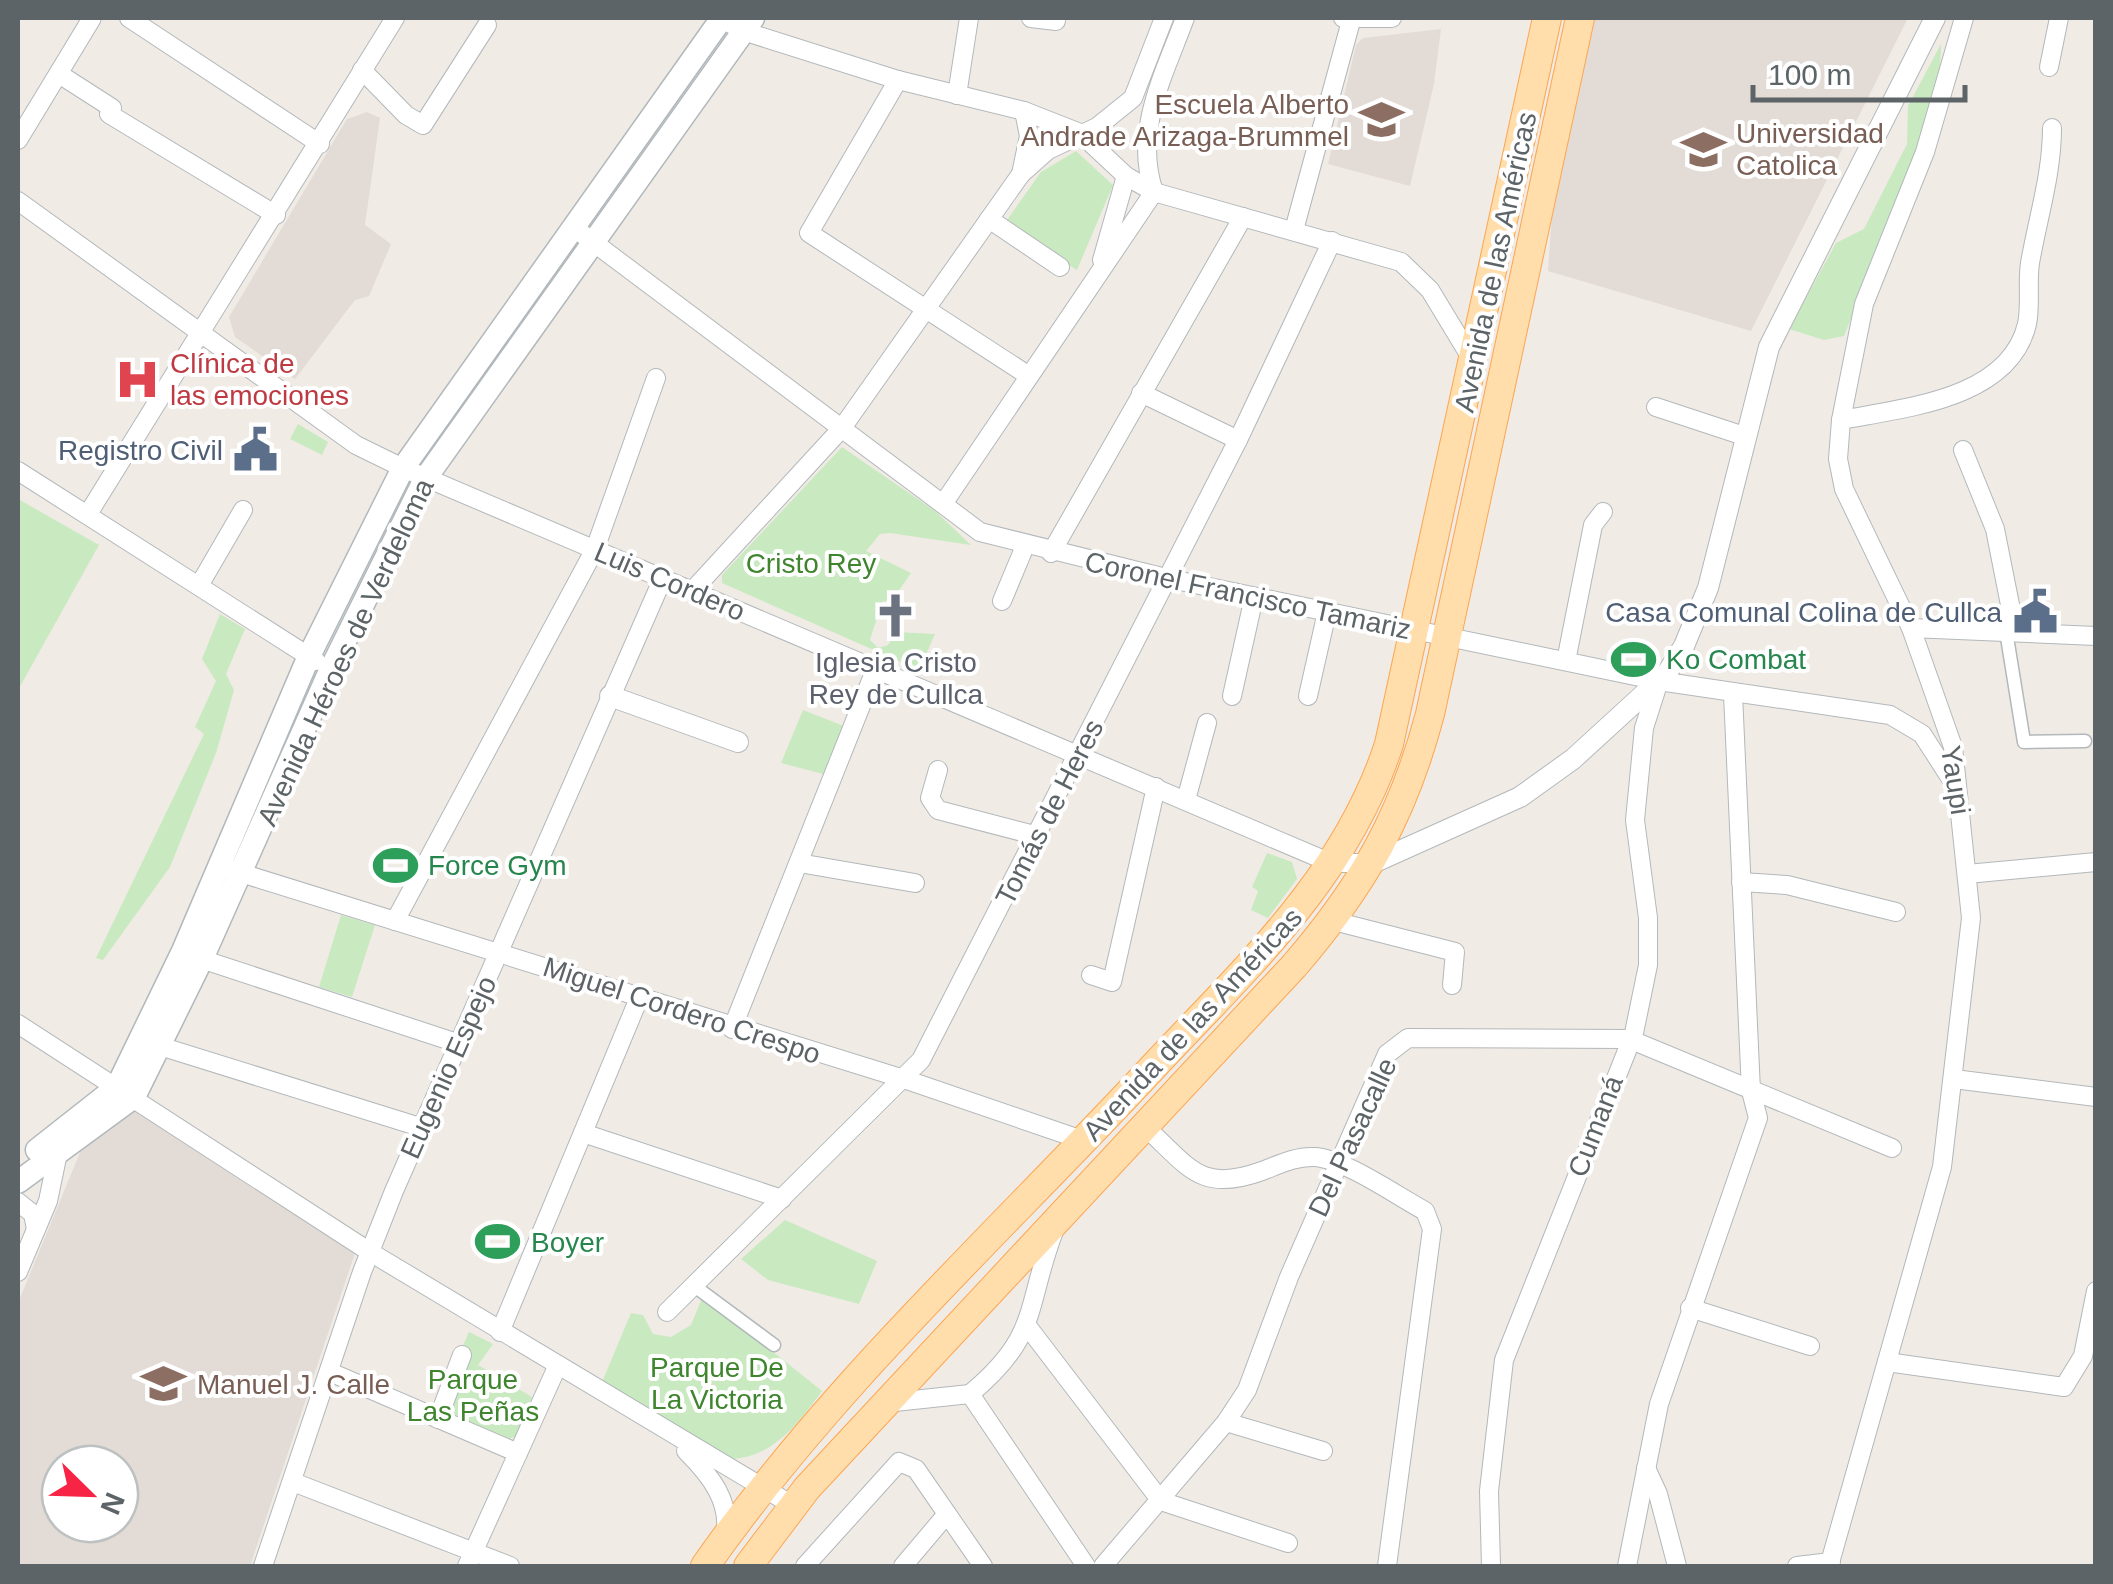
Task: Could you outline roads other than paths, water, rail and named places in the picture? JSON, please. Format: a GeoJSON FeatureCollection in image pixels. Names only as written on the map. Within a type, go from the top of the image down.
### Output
{"type":"FeatureCollection","features":[{"type":"Feature","properties":{"kind":"main road","name":"Avenida Héroes de Verdeloma"},"geometry":{"type":"LineString","coordinates":[[230,870],[309,656],[402,468],[721,18]]}},
{"type":"Feature","properties":{"kind":"main road","name":"Avenida de las Américas"},"geometry":{"type":"LineString","coordinates":[[705,1566],[760,1486],[840,1396],[1292,919],[1331,863],[1379,776],[1475,364],[1547,18]]}},
{"type":"Feature","properties":{"kind":"main road","name":"Avenida de las Américas"},"geometry":{"type":"LineString","coordinates":[[748,1566],[792,1505],[1334,921],[1400,812],[1418,758],[1447,637],[1580,18]]}},
{"type":"Feature","properties":{"kind":"main road","name":"Avenida Héroes de Verdeloma"},"geometry":{"type":"LineString","coordinates":[[18,1182],[53,1148],[126,1092],[230,870],[424,478],[748,24]]}},
{"type":"Feature","properties":{"kind":"main road","name":"Avenida Héroes de Verdeloma"},"geometry":{"type":"LineString","coordinates":[[18,1163],[53,1148]]}},
{"type":"Feature","properties":{"kind":"street"},"geometry":{"type":"LineString","coordinates":[[18,140],[92,18]]}},
{"type":"Feature","properties":{"kind":"street"},"geometry":{"type":"LineString","coordinates":[[129,18],[320,144]]}},
{"type":"Feature","properties":{"kind":"street"},"geometry":{"type":"LineString","coordinates":[[88,514],[320,144],[394,18]]}},
{"type":"Feature","properties":{"kind":"street"},"geometry":{"type":"LineString","coordinates":[[721,18],[748,24],[898,80],[1024,111],[1080,133],[1126,176],[1154,192],[1332,241],[1411,268],[1430,290],[1475,364]]}},
{"type":"Feature","properties":{"kind":"street"},"geometry":{"type":"LineString","coordinates":[[956,94],[969,18]]}},
{"type":"Feature","properties":{"kind":"street"},"geometry":{"type":"LineString","coordinates":[[1030,18],[1056,22]]}},
{"type":"Feature","properties":{"kind":"street"},"geometry":{"type":"LineString","coordinates":[[693,590],[842,428],[1021,174],[1048,150],[1097,127],[1133,98],[1164,18]]}},
{"type":"Feature","properties":{"kind":"street"},"geometry":{"type":"LineString","coordinates":[[1154,192],[1146,168],[1144,142],[1185,18]]}},
{"type":"Feature","properties":{"kind":"street"},"geometry":{"type":"LineString","coordinates":[[1294,230],[1347,19],[1392,18]]}},
{"type":"Feature","properties":{"kind":"street"},"geometry":{"type":"LineString","coordinates":[[1372,863],[1520,797],[1573,759],[1659,680],[1684,646],[1708,588],[1769,347],[1935,18]]}},
{"type":"Feature","properties":{"kind":"street","name":"Yaupi"},"geometry":{"type":"LineString","coordinates":[[1830,1564],[1942,1167],[1970,918],[1963,816],[1953,747],[1911,628],[1844,489],[1838,460],[1840,420],[1864,304],[1925,152],[1964,18]]}},
{"type":"Feature","properties":{"kind":"street"},"geometry":{"type":"LineString","coordinates":[[2049,67],[2059,18]]}},
{"type":"Feature","properties":{"kind":"street"},"geometry":{"type":"LineString","coordinates":[[362,70],[406,115],[422,125],[487,25]]}},
{"type":"Feature","properties":{"kind":"street"},"geometry":{"type":"LineString","coordinates":[[59,74],[112,108],[109,114],[276,215]]}},
{"type":"Feature","properties":{"kind":"street"},"geometry":{"type":"LineString","coordinates":[[898,80],[808,232],[1029,376]]}},
{"type":"Feature","properties":{"kind":"street"},"geometry":{"type":"LineString","coordinates":[[1021,174],[1029,136],[1024,111]]}},
{"type":"Feature","properties":{"kind":"street"},"geometry":{"type":"LineString","coordinates":[[1840,420],[1970,387],[1982,382],[2011,354],[2026,325],[2030,266],[2052,157],[2052,128]]}},
{"type":"Feature","properties":{"kind":"street"},"geometry":{"type":"LineString","coordinates":[[1096,279],[1126,176]]}},
{"type":"Feature","properties":{"kind":"street"},"geometry":{"type":"LineString","coordinates":[[943,504],[1154,192]]}},
{"type":"Feature","properties":{"kind":"street","name":"Luis Cordero"},"geometry":{"type":"LineString","coordinates":[[18,201],[356,444],[402,468],[1331,863],[1372,863]]}},
{"type":"Feature","properties":{"kind":"street"},"geometry":{"type":"LineString","coordinates":[[1051,553],[1242,217]]}},
{"type":"Feature","properties":{"kind":"street"},"geometry":{"type":"LineString","coordinates":[[989,219],[1060,267]]}},
{"type":"Feature","properties":{"kind":"street","name":"Coronel Francisco Tamariz"},"geometry":{"type":"LineString","coordinates":[[573,227],[980,532],[1051,553],[1659,680],[1890,715],[1922,734],[1949,770],[1963,816]]}},
{"type":"Feature","properties":{"kind":"street","name":"Tomás de Heres"},"geometry":{"type":"LineString","coordinates":[[667,1312],[921,1060],[1238,440],[1332,241]]}},
{"type":"Feature","properties":{"kind":"street"},"geometry":{"type":"LineString","coordinates":[[395,921],[595,549],[656,378]]}},
{"type":"Feature","properties":{"kind":"street"},"geometry":{"type":"LineString","coordinates":[[1141,394],[1238,440]]}},
{"type":"Feature","properties":{"kind":"street"},"geometry":{"type":"LineString","coordinates":[[1656,407],[1744,436]]}},
{"type":"Feature","properties":{"kind":"street"},"geometry":{"type":"LineString","coordinates":[[1964,450],[1995,529],[2024,742],[2085,740]]}},
{"type":"Feature","properties":{"kind":"street"},"geometry":{"type":"LineString","coordinates":[[18,471],[200,584],[330,671]]}},
{"type":"Feature","properties":{"kind":"street"},"geometry":{"type":"LineString","coordinates":[[200,584],[243,510]]}},
{"type":"Feature","properties":{"kind":"street"},"geometry":{"type":"LineString","coordinates":[[1566,661],[1593,525],[1603,512]]}},
{"type":"Feature","properties":{"kind":"street"},"geometry":{"type":"LineString","coordinates":[[1002,600],[1024,546]]}},
{"type":"Feature","properties":{"kind":"street","name":"Eugenio Espejo"},"geometry":{"type":"LineString","coordinates":[[263,1566],[370,1252],[420,1127],[663,578]]}},
{"type":"Feature","properties":{"kind":"street"},"geometry":{"type":"LineString","coordinates":[[1232,696],[1254,597]]}},
{"type":"Feature","properties":{"kind":"street"},"geometry":{"type":"LineString","coordinates":[[1308,696],[1327,612]]}},
{"type":"Feature","properties":{"kind":"street"},"geometry":{"type":"LineString","coordinates":[[1911,628],[2096,636]]}},
{"type":"Feature","properties":{"kind":"street"},"geometry":{"type":"LineString","coordinates":[[732,1029],[876,668]]}},
{"type":"Feature","properties":{"kind":"street","name":"Cumaná"},"geometry":{"type":"LineString","coordinates":[[1491,1566],[1488,1491],[1504,1360],[1629,1040],[1648,965],[1648,918],[1635,820],[1639,756],[1659,680]]}},
{"type":"Feature","properties":{"kind":"street"},"geometry":{"type":"LineString","coordinates":[[1627,1566],[1659,1404],[1759,1110],[1751,1091],[1733,694]]}},
{"type":"Feature","properties":{"kind":"street"},"geometry":{"type":"LineString","coordinates":[[610,696],[738,742]]}},
{"type":"Feature","properties":{"kind":"street"},"geometry":{"type":"LineString","coordinates":[[1186,800],[1207,723]]}},
{"type":"Feature","properties":{"kind":"street"},"geometry":{"type":"LineString","coordinates":[[938,770],[930,798],[938,810],[1038,836]]}},
{"type":"Feature","properties":{"kind":"street"},"geometry":{"type":"LineString","coordinates":[[1091,975],[1112,982],[1156,787]]}},
{"type":"Feature","properties":{"kind":"street"},"geometry":{"type":"LineString","coordinates":[[799,862],[916,883]]}},
{"type":"Feature","properties":{"kind":"street"},"geometry":{"type":"LineString","coordinates":[[1968,874],[2096,862]]}},
{"type":"Feature","properties":{"kind":"street","name":"Miguel Cordero Crespo"},"geometry":{"type":"LineString","coordinates":[[230,870],[500,952],[732,1029],[904,1079],[1085,1141]]}},
{"type":"Feature","properties":{"kind":"street"},"geometry":{"type":"LineString","coordinates":[[1742,882],[1788,885],[1896,912]]}},
{"type":"Feature","properties":{"kind":"street"},"geometry":{"type":"LineString","coordinates":[[1334,921],[1455,952],[1452,985]]}},
{"type":"Feature","properties":{"kind":"street"},"geometry":{"type":"LineString","coordinates":[[192,956],[457,1043]]}},
{"type":"Feature","properties":{"kind":"street"},"geometry":{"type":"LineString","coordinates":[[500,1332],[639,998]]}},
{"type":"Feature","properties":{"kind":"street"},"geometry":{"type":"LineString","coordinates":[[18,1024],[370,1252],[672,1437],[792,1505]]}},
{"type":"Feature","properties":{"kind":"street","name":"Del Pasacalle"},"geometry":{"type":"LineString","coordinates":[[1103,1566],[1226,1422],[1247,1390],[1338,1164],[1387,1054],[1396,1043],[1408,1038],[1629,1040],[1892,1148]]}},
{"type":"Feature","properties":{"kind":"street"},"geometry":{"type":"LineString","coordinates":[[151,1043],[420,1127]]}},
{"type":"Feature","properties":{"kind":"street"},"geometry":{"type":"LineString","coordinates":[[1954,1080],[2096,1098]]}},
{"type":"Feature","properties":{"kind":"street"},"geometry":{"type":"LineString","coordinates":[[1144,1126],[1201,1176],[1217,1182],[1230,1183],[1294,1160],[1316,1157],[1338,1164],[1425,1211],[1432,1229],[1387,1566]]}},
{"type":"Feature","properties":{"kind":"street"},"geometry":{"type":"LineString","coordinates":[[583,1134],[782,1199]]}},
{"type":"Feature","properties":{"kind":"street"},"geometry":{"type":"LineString","coordinates":[[18,1272],[48,1201],[53,1148]]}},
{"type":"Feature","properties":{"kind":"street"},"geometry":{"type":"LineString","coordinates":[[18,1202],[33,1214],[36,1229]]}},
{"type":"Feature","properties":{"kind":"street"},"geometry":{"type":"LineString","coordinates":[[884,1404],[970,1394],[999,1370],[1028,1327],[1038,1281],[1061,1214]]}},
{"type":"Feature","properties":{"kind":"street"},"geometry":{"type":"LineString","coordinates":[[693,1285],[774,1345]]}},
{"type":"Feature","properties":{"kind":"street"},"geometry":{"type":"LineString","coordinates":[[1887,1362],[2064,1387],[2083,1356],[2096,1292]]}},
{"type":"Feature","properties":{"kind":"street"},"geometry":{"type":"LineString","coordinates":[[1690,1308],[1810,1346]]}},
{"type":"Feature","properties":{"kind":"street"},"geometry":{"type":"LineString","coordinates":[[1028,1327],[1161,1501],[1288,1543]]}},
{"type":"Feature","properties":{"kind":"street"},"geometry":{"type":"LineString","coordinates":[[438,1418],[462,1356]]}},
{"type":"Feature","properties":{"kind":"street"},"geometry":{"type":"LineString","coordinates":[[470,1560],[557,1368]]}},
{"type":"Feature","properties":{"kind":"street"},"geometry":{"type":"LineString","coordinates":[[330,1372],[518,1454]]}},
{"type":"Feature","properties":{"kind":"street"},"geometry":{"type":"LineString","coordinates":[[970,1394],[1086,1566]]}},
{"type":"Feature","properties":{"kind":"street"},"geometry":{"type":"LineString","coordinates":[[1226,1422],[1324,1451]]}},
{"type":"Feature","properties":{"kind":"street"},"geometry":{"type":"LineString","coordinates":[[672,1437],[716,1486],[727,1516],[724,1540]]}},
{"type":"Feature","properties":{"kind":"street"},"geometry":{"type":"LineString","coordinates":[[805,1566],[894,1465],[904,1463],[916,1469],[982,1566]]}},
{"type":"Feature","properties":{"kind":"street"},"geometry":{"type":"LineString","coordinates":[[1646,1467],[1658,1494],[1678,1566]]}},
{"type":"Feature","properties":{"kind":"street"},"geometry":{"type":"LineString","coordinates":[[293,1482],[470,1560],[510,1566]]}},
{"type":"Feature","properties":{"kind":"street"},"geometry":{"type":"LineString","coordinates":[[903,1566],[947,1514]]}},
{"type":"Feature","properties":{"kind":"street"},"geometry":{"type":"LineString","coordinates":[[1797,1566],[1830,1564]]}},
{"type":"Feature","properties":{"kind":"place","name":"Escuela Alberto Andrade Arizaga-Brummel"},"geometry":{"type":"Point","coordinates":[1382,120]}},
{"type":"Feature","properties":{"kind":"place","name":"Universidad Catolica"},"geometry":{"type":"Point","coordinates":[1703,149]}},
{"type":"Feature","properties":{"kind":"place","name":"Clínica de las emociones"},"geometry":{"type":"Point","coordinates":[137,379]}},
{"type":"Feature","properties":{"kind":"place","name":"Registro Civil"},"geometry":{"type":"Point","coordinates":[256,450]}},
{"type":"Feature","properties":{"kind":"place","name":"Casa Comunal Colina de Cullca"},"geometry":{"type":"Point","coordinates":[2035,612]}},
{"type":"Feature","properties":{"kind":"place","name":"Iglesia Cristo Rey de Cullca"},"geometry":{"type":"Point","coordinates":[896,616]}},
{"type":"Feature","properties":{"kind":"place","name":"Ko Combat"},"geometry":{"type":"Point","coordinates":[1633,659]}},
{"type":"Feature","properties":{"kind":"place","name":"Force Gym"},"geometry":{"type":"Point","coordinates":[395,865]}},
{"type":"Feature","properties":{"kind":"place","name":"Boyer"},"geometry":{"type":"Point","coordinates":[498,1242]}},
{"type":"Feature","properties":{"kind":"place","name":"Manuel J. Calle"},"geometry":{"type":"Point","coordinates":[164,1384]}},
{"type":"Feature","properties":{"kind":"park label","name":"Cristo Rey"},"geometry":{"type":"Point","coordinates":[811,563]}},
{"type":"Feature","properties":{"kind":"park label","name":"Parque De La Victoria"},"geometry":{"type":"Point","coordinates":[717,1383]}},
{"type":"Feature","properties":{"kind":"park label","name":"Parque Las Peñas"},"geometry":{"type":"Point","coordinates":[473,1395]}}]}
